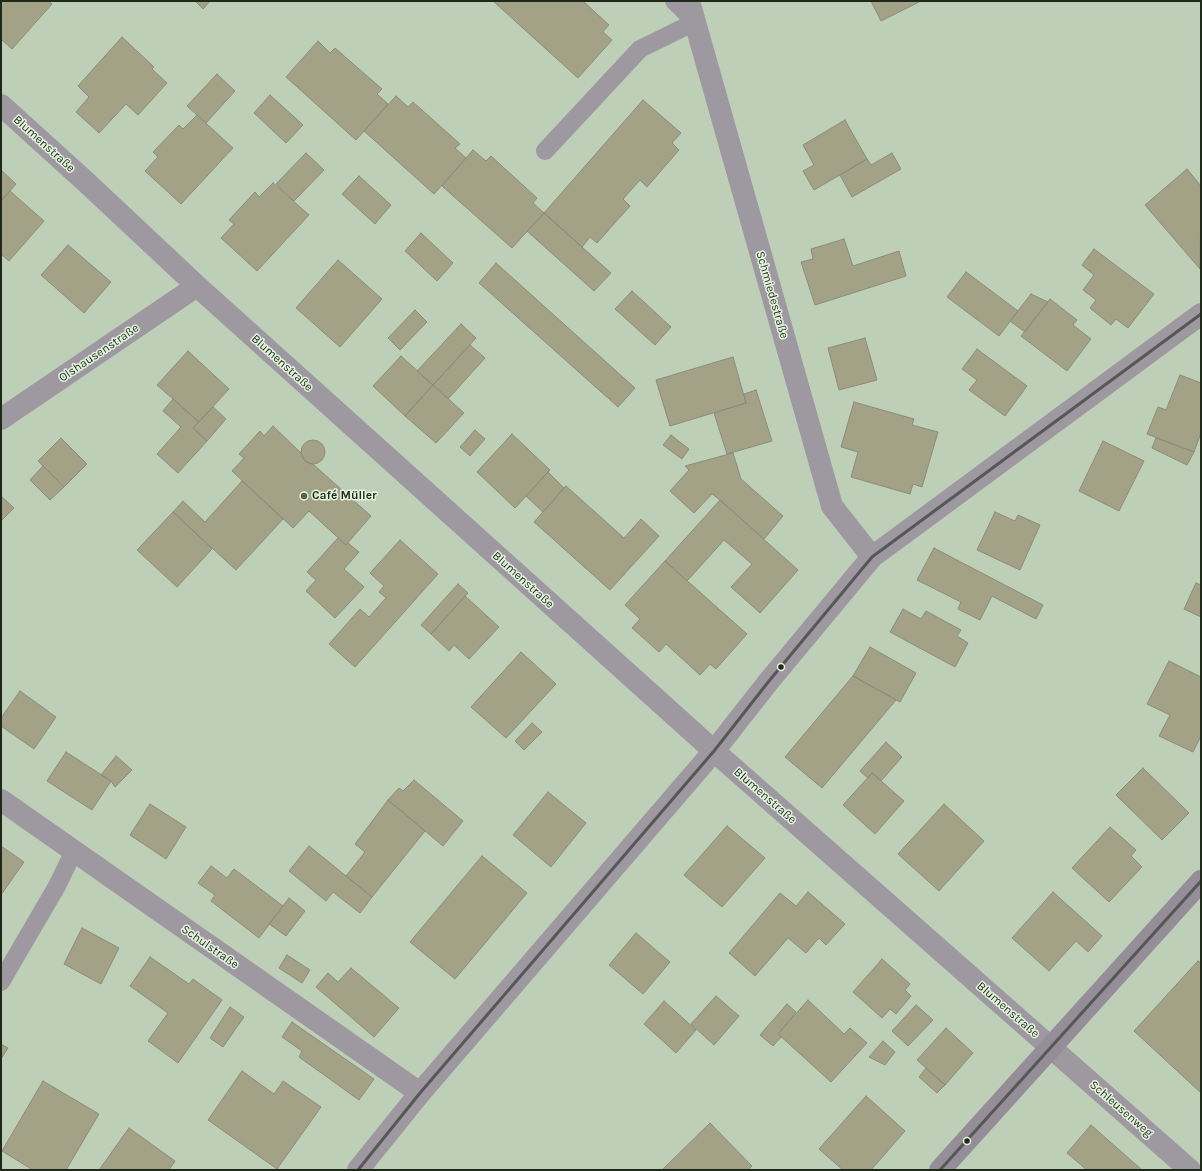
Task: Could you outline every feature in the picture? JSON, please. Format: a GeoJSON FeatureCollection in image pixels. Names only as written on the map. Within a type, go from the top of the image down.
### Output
{"type":"FeatureCollection","features":[{"type":"Feature","properties":{"kind":"street","name":"Schmiedestraße"},"geometry":{"type":"LineString","coordinates":[[689,1],[832,506],[872,556]]}},
{"type":"Feature","properties":{"kind":"street","name":"Blumenstraße"},"geometry":{"type":"LineString","coordinates":[[1,105],[197,286],[714,751],[1052,1048]]}},
{"type":"Feature","properties":{"kind":"street","name":"Olshausenstraße"},"geometry":{"type":"LineString","coordinates":[[1,419],[197,286]]}},
{"type":"Feature","properties":{"kind":"street"},"geometry":{"type":"LineString","coordinates":[[358,1170],[420,1093],[714,751],[769,681],[872,556],[1201,314]]}},
{"type":"Feature","properties":{"kind":"street","name":"Schulstraße"},"geometry":{"type":"LineString","coordinates":[[1,800],[420,1093]]}},
{"type":"Feature","properties":{"kind":"street"},"geometry":{"type":"LineString","coordinates":[[940,1170],[1052,1048],[1201,881]]}},
{"type":"Feature","properties":{"kind":"street","name":"Schleusenweg"},"geometry":{"type":"LineString","coordinates":[[1052,1048],[1190,1170]]}},
{"type":"Feature","properties":{"kind":"lane","name":"Schmiedestraße"},"geometry":{"type":"LineString","coordinates":[[674,1],[695,22]]}},
{"type":"Feature","properties":{"kind":"lane"},"geometry":{"type":"LineString","coordinates":[[545,151],[640,49],[695,22]]}},
{"type":"Feature","properties":{"kind":"lane"},"geometry":{"type":"LineString","coordinates":[[1,982],[57,886],[74,851]]}},
{"type":"Feature","properties":{"kind":"building"},"geometry":{"type":"Polygon","coordinates":[[[1,1],[48,1],[52,4],[12,49],[1,39],[1,1]]]}},
{"type":"Feature","properties":{"kind":"building"},"geometry":{"type":"Polygon","coordinates":[[[195,1],[210,1],[203,9],[195,1]]]}},
{"type":"Feature","properties":{"kind":"building"},"geometry":{"type":"Polygon","coordinates":[[[493,1],[583,1],[609,25],[603,32],[612,40],[578,78],[493,1]]]}},
{"type":"Feature","properties":{"kind":"building"},"geometry":{"type":"Polygon","coordinates":[[[871,1],[921,1],[881,21],[871,1]]]}},
{"type":"Feature","properties":{"kind":"building"},"geometry":{"type":"Polygon","coordinates":[[[122,37],[154,67],[152,69],[167,83],[138,115],[126,104],[99,133],[76,112],[89,97],[78,86],[122,37]]]}},
{"type":"Feature","properties":{"kind":"building"},"geometry":{"type":"Polygon","coordinates":[[[318,41],[330,53],[335,48],[382,89],[377,94],[388,104],[356,140],[286,77],[318,41]]]}},
{"type":"Feature","properties":{"kind":"building"},"geometry":{"type":"Polygon","coordinates":[[[217,74],[235,91],[206,123],[187,106],[217,74]]]}},
{"type":"Feature","properties":{"kind":"building"},"geometry":{"type":"Polygon","coordinates":[[[270,95],[303,125],[286,143],[254,113],[270,95]]]}},
{"type":"Feature","properties":{"kind":"building"},"geometry":{"type":"Polygon","coordinates":[[[396,96],[408,107],[413,102],[460,144],[455,148],[466,158],[434,194],[364,131],[396,96]]]}},
{"type":"Feature","properties":{"kind":"building"},"geometry":{"type":"Polygon","coordinates":[[[643,100],[681,133],[672,143],[679,150],[647,187],[640,180],[623,199],[630,206],[597,243],[590,237],[582,247],[544,213],[643,100]]]}},
{"type":"Feature","properties":{"kind":"building"},"geometry":{"type":"Polygon","coordinates":[[[197,115],[233,148],[181,204],[145,171],[158,157],[153,152],[179,125],[183,129],[197,115]]]}},
{"type":"Feature","properties":{"kind":"building"},"geometry":{"type":"Polygon","coordinates":[[[845,120],[867,159],[814,190],[803,171],[814,165],[803,145],[845,120]]]}},
{"type":"Feature","properties":{"kind":"building"},"geometry":{"type":"Polygon","coordinates":[[[473,150],[486,161],[491,156],[537,198],[533,203],[544,213],[512,248],[442,186],[473,150]]]}},
{"type":"Feature","properties":{"kind":"building"},"geometry":{"type":"Polygon","coordinates":[[[306,153],[324,170],[294,201],[276,184],[306,153]]]}},
{"type":"Feature","properties":{"kind":"building"},"geometry":{"type":"Polygon","coordinates":[[[892,153],[901,169],[852,197],[840,175],[867,159],[871,165],[892,153]]]}},
{"type":"Feature","properties":{"kind":"building"},"geometry":{"type":"Polygon","coordinates":[[[1187,169],[1201,186],[1200,269],[1145,205],[1187,169]]]}},
{"type":"Feature","properties":{"kind":"building"},"geometry":{"type":"Polygon","coordinates":[[[1,170],[16,184],[1,201],[1,170]]]}},
{"type":"Feature","properties":{"kind":"building"},"geometry":{"type":"Polygon","coordinates":[[[359,176],[391,205],[375,224],[342,194],[359,176]]]}},
{"type":"Feature","properties":{"kind":"building"},"geometry":{"type":"Polygon","coordinates":[[[273,183],[309,215],[257,271],[221,238],[234,224],[229,220],[255,192],[259,197],[273,183]]]}},
{"type":"Feature","properties":{"kind":"building"},"geometry":{"type":"Polygon","coordinates":[[[10,191],[44,221],[9,261],[1,254],[1,201],[10,191]]]}},
{"type":"Feature","properties":{"kind":"building"},"geometry":{"type":"Polygon","coordinates":[[[544,213],[611,273],[594,291],[527,231],[544,213]]]}},
{"type":"Feature","properties":{"kind":"building"},"geometry":{"type":"Polygon","coordinates":[[[421,233],[453,263],[437,281],[405,251],[421,233]]]}},
{"type":"Feature","properties":{"kind":"building"},"geometry":{"type":"Polygon","coordinates":[[[844,239],[853,266],[899,251],[906,276],[815,305],[801,262],[813,259],[811,249],[844,239]]]}},
{"type":"Feature","properties":{"kind":"building"},"geometry":{"type":"Polygon","coordinates":[[[68,245],[111,282],[84,313],[41,275],[68,245]]]}},
{"type":"Feature","properties":{"kind":"building"},"geometry":{"type":"Polygon","coordinates":[[[1094,249],[1154,294],[1128,328],[1116,319],[1111,325],[1090,308],[1096,300],[1083,290],[1094,275],[1082,265],[1094,249]]]}},
{"type":"Feature","properties":{"kind":"building"},"geometry":{"type":"Polygon","coordinates":[[[338,260],[382,299],[340,347],[296,308],[338,260]]]}},
{"type":"Feature","properties":{"kind":"building"},"geometry":{"type":"Polygon","coordinates":[[[496,263],[635,388],[618,407],[479,283],[496,263]]]}},
{"type":"Feature","properties":{"kind":"building"},"geometry":{"type":"Polygon","coordinates":[[[966,272],[1018,311],[999,336],[947,297],[966,272]]]}},
{"type":"Feature","properties":{"kind":"building"},"geometry":{"type":"Polygon","coordinates":[[[632,291],[671,327],[655,345],[615,309],[632,291]]]}},
{"type":"Feature","properties":{"kind":"building"},"geometry":{"type":"Polygon","coordinates":[[[1031,294],[1048,302],[1025,332],[1010,321],[1031,294]]]}},
{"type":"Feature","properties":{"kind":"building"},"geometry":{"type":"Polygon","coordinates":[[[1050,299],[1077,320],[1073,325],[1091,339],[1067,371],[1021,336],[1050,299]]]}},
{"type":"Feature","properties":{"kind":"building"},"geometry":{"type":"Polygon","coordinates":[[[415,310],[427,322],[400,350],[388,338],[415,310]]]}},
{"type":"Feature","properties":{"kind":"building"},"geometry":{"type":"Polygon","coordinates":[[[461,324],[476,338],[433,385],[417,371],[461,324]]]}},
{"type":"Feature","properties":{"kind":"building"},"geometry":{"type":"Polygon","coordinates":[[[865,338],[877,380],[839,390],[828,348],[865,338]]]}},
{"type":"Feature","properties":{"kind":"building"},"geometry":{"type":"Polygon","coordinates":[[[470,345],[485,358],[448,399],[433,385],[470,345]]]}},
{"type":"Feature","properties":{"kind":"building"},"geometry":{"type":"Polygon","coordinates":[[[977,349],[1027,386],[1005,416],[969,390],[977,380],[962,369],[977,349]]]}},
{"type":"Feature","properties":{"kind":"building"},"geometry":{"type":"Polygon","coordinates":[[[188,351],[229,389],[199,422],[157,385],[188,351]]]}},
{"type":"Feature","properties":{"kind":"building"},"geometry":{"type":"Polygon","coordinates":[[[401,356],[433,385],[405,416],[373,386],[401,356]]]}},
{"type":"Feature","properties":{"kind":"building"},"geometry":{"type":"Polygon","coordinates":[[[733,357],[746,403],[670,426],[656,380],[733,357]]]}},
{"type":"Feature","properties":{"kind":"building"},"geometry":{"type":"Polygon","coordinates":[[[1180,375],[1201,383],[1201,433],[1194,452],[1147,434],[1158,407],[1166,410],[1180,375]]]}},
{"type":"Feature","properties":{"kind":"building"},"geometry":{"type":"Polygon","coordinates":[[[433,385],[464,413],[436,443],[405,416],[433,385]]]}},
{"type":"Feature","properties":{"kind":"building"},"geometry":{"type":"Polygon","coordinates":[[[756,390],[772,441],[727,454],[714,413],[746,403],[744,394],[756,390]]]}},
{"type":"Feature","properties":{"kind":"building"},"geometry":{"type":"Polygon","coordinates":[[[173,399],[199,422],[193,428],[207,441],[178,473],[157,454],[181,427],[163,411],[173,399]]]}},
{"type":"Feature","properties":{"kind":"building"},"geometry":{"type":"Polygon","coordinates":[[[854,402],[914,419],[912,425],[938,432],[922,487],[913,484],[910,494],[851,477],[858,452],[841,447],[854,402]]]}},
{"type":"Feature","properties":{"kind":"building"},"geometry":{"type":"Polygon","coordinates":[[[213,407],[226,419],[207,441],[193,428],[213,407]]]}},
{"type":"Feature","properties":{"kind":"building","name":"Café Müller"},"geometry":{"type":"Polygon","coordinates":[[[273,426],[301,453],[305,461],[314,465],[371,516],[346,545],[309,511],[293,528],[232,471],[244,458],[239,454],[260,431],[264,436],[273,426]]]}},
{"type":"Feature","properties":{"kind":"building"},"geometry":{"type":"Polygon","coordinates":[[[475,430],[485,439],[470,456],[460,447],[475,430]]]}},
{"type":"Feature","properties":{"kind":"building"},"geometry":{"type":"Polygon","coordinates":[[[512,434],[550,470],[515,508],[477,472],[512,434]]]}},
{"type":"Feature","properties":{"kind":"building"},"geometry":{"type":"Polygon","coordinates":[[[671,435],[689,449],[682,459],[663,445],[671,435]]]}},
{"type":"Feature","properties":{"kind":"building"},"geometry":{"type":"Polygon","coordinates":[[[61,438],[87,464],[64,487],[38,461],[61,438]]]}},
{"type":"Feature","properties":{"kind":"building"},"geometry":{"type":"Polygon","coordinates":[[[1156,438],[1194,452],[1187,465],[1152,448],[1156,438]]]}},
{"type":"Feature","properties":{"kind":"building"},"geometry":{"type":"Polygon","coordinates":[[[313,440],[318,441],[324,447],[324,457],[318,463],[313,464],[308,463],[302,457],[301,452],[302,447],[308,441],[313,440]]]}},
{"type":"Feature","properties":{"kind":"building"},"geometry":{"type":"Polygon","coordinates":[[[1103,441],[1144,461],[1119,511],[1079,491],[1103,441]]]}},
{"type":"Feature","properties":{"kind":"building"},"geometry":{"type":"Polygon","coordinates":[[[733,453],[741,479],[783,516],[764,539],[712,494],[694,513],[670,491],[689,470],[685,466],[733,453]]]}},
{"type":"Feature","properties":{"kind":"building"},"geometry":{"type":"Polygon","coordinates":[[[43,466],[64,487],[50,500],[30,480],[43,466]]]}},
{"type":"Feature","properties":{"kind":"building"},"geometry":{"type":"Polygon","coordinates":[[[548,472],[564,488],[543,512],[526,496],[548,472]]]}},
{"type":"Feature","properties":{"kind":"building"},"geometry":{"type":"Polygon","coordinates":[[[242,481],[283,519],[236,570],[173,512],[183,501],[205,522],[242,481]]]}},
{"type":"Feature","properties":{"kind":"building"},"geometry":{"type":"Polygon","coordinates":[[[566,486],[624,538],[641,519],[659,536],[610,590],[534,522],[566,486]]]}},
{"type":"Feature","properties":{"kind":"building"},"geometry":{"type":"Polygon","coordinates":[[[1,496],[14,508],[1,521],[1,496]]]}},
{"type":"Feature","properties":{"kind":"building"},"geometry":{"type":"Polygon","coordinates":[[[720,500],[798,570],[760,613],[731,587],[752,564],[724,540],[687,581],[665,561],[720,500]]]}},
{"type":"Feature","properties":{"kind":"building"},"geometry":{"type":"Polygon","coordinates":[[[173,512],[212,549],[177,587],[137,550],[173,512]]]}},
{"type":"Feature","properties":{"kind":"building"},"geometry":{"type":"Polygon","coordinates":[[[995,512],[1015,521],[1018,515],[1040,525],[1020,570],[977,550],[995,512]]]}},
{"type":"Feature","properties":{"kind":"building"},"geometry":{"type":"Polygon","coordinates":[[[338,538],[346,545],[348,543],[359,552],[344,569],[364,587],[335,618],[306,591],[316,580],[307,572],[338,538]]]}},
{"type":"Feature","properties":{"kind":"building"},"geometry":{"type":"Polygon","coordinates":[[[400,540],[438,574],[355,667],[329,644],[360,609],[369,617],[386,598],[379,592],[384,586],[370,573],[400,540]]]}},
{"type":"Feature","properties":{"kind":"building"},"geometry":{"type":"Polygon","coordinates":[[[934,548],[1043,605],[1036,619],[992,596],[980,620],[958,609],[961,602],[917,580],[934,548]]]}},
{"type":"Feature","properties":{"kind":"building"},"geometry":{"type":"Polygon","coordinates":[[[665,561],[747,634],[716,669],[710,664],[700,675],[666,644],[659,652],[632,628],[640,619],[625,605],[665,561]]]}},
{"type":"Feature","properties":{"kind":"building"},"geometry":{"type":"Polygon","coordinates":[[[1196,583],[1201,585],[1201,617],[1184,609],[1196,583]]]}},
{"type":"Feature","properties":{"kind":"building"},"geometry":{"type":"Polygon","coordinates":[[[458,584],[468,593],[431,634],[421,625],[458,584]]]}},
{"type":"Feature","properties":{"kind":"building"},"geometry":{"type":"Polygon","coordinates":[[[465,596],[499,627],[469,659],[454,645],[449,651],[431,634],[465,596]]]}},
{"type":"Feature","properties":{"kind":"building"},"geometry":{"type":"Polygon","coordinates":[[[903,609],[921,619],[926,611],[961,630],[957,636],[968,643],[955,667],[890,632],[903,609]]]}},
{"type":"Feature","properties":{"kind":"building"},"geometry":{"type":"Polygon","coordinates":[[[870,647],[916,673],[900,702],[853,676],[870,647]]]}},
{"type":"Feature","properties":{"kind":"building"},"geometry":{"type":"Polygon","coordinates":[[[521,652],[556,684],[506,738],[471,707],[521,652]]]}},
{"type":"Feature","properties":{"kind":"building"},"geometry":{"type":"Polygon","coordinates":[[[1169,661],[1201,677],[1201,736],[1193,752],[1159,736],[1170,715],[1147,704],[1169,661]]]}},
{"type":"Feature","properties":{"kind":"building"},"geometry":{"type":"Polygon","coordinates":[[[853,676],[896,700],[822,788],[785,757],[853,676]]]}},
{"type":"Feature","properties":{"kind":"building"},"geometry":{"type":"Polygon","coordinates":[[[20,691],[56,717],[34,749],[1,726],[1,718],[20,691]]]}},
{"type":"Feature","properties":{"kind":"building"},"geometry":{"type":"Polygon","coordinates":[[[532,723],[542,732],[524,750],[515,741],[532,723]]]}},
{"type":"Feature","properties":{"kind":"building"},"geometry":{"type":"Polygon","coordinates":[[[886,742],[902,757],[881,781],[872,773],[868,778],[860,771],[886,742]]]}},
{"type":"Feature","properties":{"kind":"building"},"geometry":{"type":"Polygon","coordinates":[[[66,752],[111,781],[92,810],[47,781],[66,752]]]}},
{"type":"Feature","properties":{"kind":"building"},"geometry":{"type":"Polygon","coordinates":[[[116,756],[132,770],[115,787],[111,781],[101,775],[116,756]]]}},
{"type":"Feature","properties":{"kind":"building"},"geometry":{"type":"Polygon","coordinates":[[[1143,768],[1189,813],[1162,840],[1116,795],[1143,768]]]}},
{"type":"Feature","properties":{"kind":"building"},"geometry":{"type":"Polygon","coordinates":[[[872,773],[904,801],[875,834],[843,805],[872,773]]]}},
{"type":"Feature","properties":{"kind":"building"},"geometry":{"type":"Polygon","coordinates":[[[414,780],[463,821],[443,846],[388,800],[399,788],[403,791],[414,780]]]}},
{"type":"Feature","properties":{"kind":"building"},"geometry":{"type":"Polygon","coordinates":[[[548,792],[586,823],[551,867],[513,835],[548,792]]]}},
{"type":"Feature","properties":{"kind":"building"},"geometry":{"type":"Polygon","coordinates":[[[388,800],[425,831],[372,897],[346,876],[365,852],[355,844],[388,800]]]}},
{"type":"Feature","properties":{"kind":"building"},"geometry":{"type":"Polygon","coordinates":[[[150,804],[186,827],[166,859],[130,835],[150,804]]]}},
{"type":"Feature","properties":{"kind":"building"},"geometry":{"type":"Polygon","coordinates":[[[944,804],[984,841],[939,891],[898,854],[944,804]]]}},
{"type":"Feature","properties":{"kind":"building"},"geometry":{"type":"Polygon","coordinates":[[[727,826],[765,858],[722,907],[684,875],[727,826]]]}},
{"type":"Feature","properties":{"kind":"building"},"geometry":{"type":"Polygon","coordinates":[[[1110,827],[1136,850],[1131,856],[1142,867],[1109,902],[1072,868],[1110,827]]]}},
{"type":"Feature","properties":{"kind":"building"},"geometry":{"type":"Polygon","coordinates":[[[1,846],[24,862],[1,895],[1,846]]]}},
{"type":"Feature","properties":{"kind":"building"},"geometry":{"type":"Polygon","coordinates":[[[309,846],[372,897],[360,913],[333,892],[326,901],[289,871],[309,846]]]}},
{"type":"Feature","properties":{"kind":"building"},"geometry":{"type":"Polygon","coordinates":[[[482,856],[527,893],[455,979],[410,942],[482,856]]]}},
{"type":"Feature","properties":{"kind":"building"},"geometry":{"type":"Polygon","coordinates":[[[211,866],[227,878],[234,869],[283,906],[259,938],[211,901],[215,895],[198,883],[211,866]]]}},
{"type":"Feature","properties":{"kind":"building"},"geometry":{"type":"Polygon","coordinates":[[[808,892],[845,924],[826,945],[819,938],[806,953],[788,938],[755,976],[729,953],[780,893],[796,906],[808,892]]]}},
{"type":"Feature","properties":{"kind":"building"},"geometry":{"type":"Polygon","coordinates":[[[1053,892],[1102,936],[1088,952],[1076,941],[1049,971],[1012,938],[1053,892]]]}},
{"type":"Feature","properties":{"kind":"building"},"geometry":{"type":"Polygon","coordinates":[[[289,898],[305,911],[286,936],[269,924],[289,898]]]}},
{"type":"Feature","properties":{"kind":"building"},"geometry":{"type":"Polygon","coordinates":[[[82,928],[119,948],[101,984],[64,964],[82,928]]]}},
{"type":"Feature","properties":{"kind":"building"},"geometry":{"type":"Polygon","coordinates":[[[636,933],[670,962],[643,994],[609,965],[636,933]]]}},
{"type":"Feature","properties":{"kind":"building"},"geometry":{"type":"Polygon","coordinates":[[[287,955],[310,970],[302,983],[279,968],[287,955]]]}},
{"type":"Feature","properties":{"kind":"building"},"geometry":{"type":"Polygon","coordinates":[[[150,957],[189,984],[193,979],[222,1000],[178,1063],[148,1041],[168,1013],[130,986],[150,957]]]}},
{"type":"Feature","properties":{"kind":"building"},"geometry":{"type":"Polygon","coordinates":[[[882,959],[910,984],[905,990],[911,996],[896,1014],[890,1009],[882,1018],[853,992],[882,959]]]}},
{"type":"Feature","properties":{"kind":"building"},"geometry":{"type":"Polygon","coordinates":[[[1198,961],[1201,963],[1201,1093],[1134,1031],[1198,961]]]}},
{"type":"Feature","properties":{"kind":"building"},"geometry":{"type":"Polygon","coordinates":[[[351,968],[399,1008],[374,1037],[316,987],[328,973],[338,982],[351,968]]]}},
{"type":"Feature","properties":{"kind":"building"},"geometry":{"type":"Polygon","coordinates":[[[716,996],[739,1016],[714,1045],[691,1024],[716,996]]]}},
{"type":"Feature","properties":{"kind":"building"},"geometry":{"type":"Polygon","coordinates":[[[808,1000],[844,1034],[850,1028],[867,1043],[831,1082],[778,1034],[808,1000]]]}},
{"type":"Feature","properties":{"kind":"building"},"geometry":{"type":"Polygon","coordinates":[[[664,1001],[696,1030],[676,1053],[644,1024],[664,1001]]]}},
{"type":"Feature","properties":{"kind":"building"},"geometry":{"type":"Polygon","coordinates":[[[787,1004],[796,1012],[778,1034],[781,1037],[773,1046],[760,1035],[787,1004]]]}},
{"type":"Feature","properties":{"kind":"building"},"geometry":{"type":"Polygon","coordinates":[[[916,1005],[933,1020],[908,1046],[892,1031],[916,1005]]]}},
{"type":"Feature","properties":{"kind":"building"},"geometry":{"type":"Polygon","coordinates":[[[230,1007],[244,1017],[223,1047],[210,1038],[230,1007]]]}},
{"type":"Feature","properties":{"kind":"building"},"geometry":{"type":"Polygon","coordinates":[[[292,1022],[374,1079],[359,1100],[299,1057],[302,1051],[282,1037],[292,1022]]]}},
{"type":"Feature","properties":{"kind":"building"},"geometry":{"type":"Polygon","coordinates":[[[946,1028],[973,1053],[945,1085],[917,1060],[946,1028]]]}},
{"type":"Feature","properties":{"kind":"building"},"geometry":{"type":"Polygon","coordinates":[[[883,1041],[895,1052],[885,1065],[869,1057],[883,1041]]]}},
{"type":"Feature","properties":{"kind":"building"},"geometry":{"type":"Polygon","coordinates":[[[1,1044],[8,1048],[1,1059],[1,1044]]]}},
{"type":"Feature","properties":{"kind":"building"},"geometry":{"type":"Polygon","coordinates":[[[926,1068],[945,1085],[937,1093],[919,1077],[926,1068]]]}},
{"type":"Feature","properties":{"kind":"building"},"geometry":{"type":"Polygon","coordinates":[[[242,1071],[274,1094],[283,1081],[321,1107],[277,1169],[208,1120],[242,1071]]]}},
{"type":"Feature","properties":{"kind":"building"},"geometry":{"type":"Polygon","coordinates":[[[43,1081],[99,1114],[66,1170],[33,1170],[2,1151],[43,1081]]]}},
{"type":"Feature","properties":{"kind":"building"},"geometry":{"type":"Polygon","coordinates":[[[866,1096],[905,1131],[871,1170],[843,1170],[819,1149],[866,1096]]]}},
{"type":"Feature","properties":{"kind":"building"},"geometry":{"type":"Polygon","coordinates":[[[710,1123],[752,1166],[748,1170],[662,1170],[710,1123]]]}},
{"type":"Feature","properties":{"kind":"building"},"geometry":{"type":"Polygon","coordinates":[[[1091,1125],[1142,1170],[1087,1170],[1067,1153],[1091,1125]]]}},
{"type":"Feature","properties":{"kind":"building"},"geometry":{"type":"Polygon","coordinates":[[[129,1128],[175,1161],[169,1170],[99,1170],[129,1128]]]}},
{"type":"Feature","properties":{"kind":"transit line"},"geometry":{"type":"LineString","coordinates":[[358,1170],[420,1093],[714,751],[769,681],[872,557],[1201,314]]}},
{"type":"Feature","properties":{"kind":"transit line"},"geometry":{"type":"LineString","coordinates":[[940,1170],[1201,881]]}},
{"type":"Feature","properties":{"kind":"place","name":"Café Müller"},"geometry":{"type":"Point","coordinates":[304,496]}}]}
